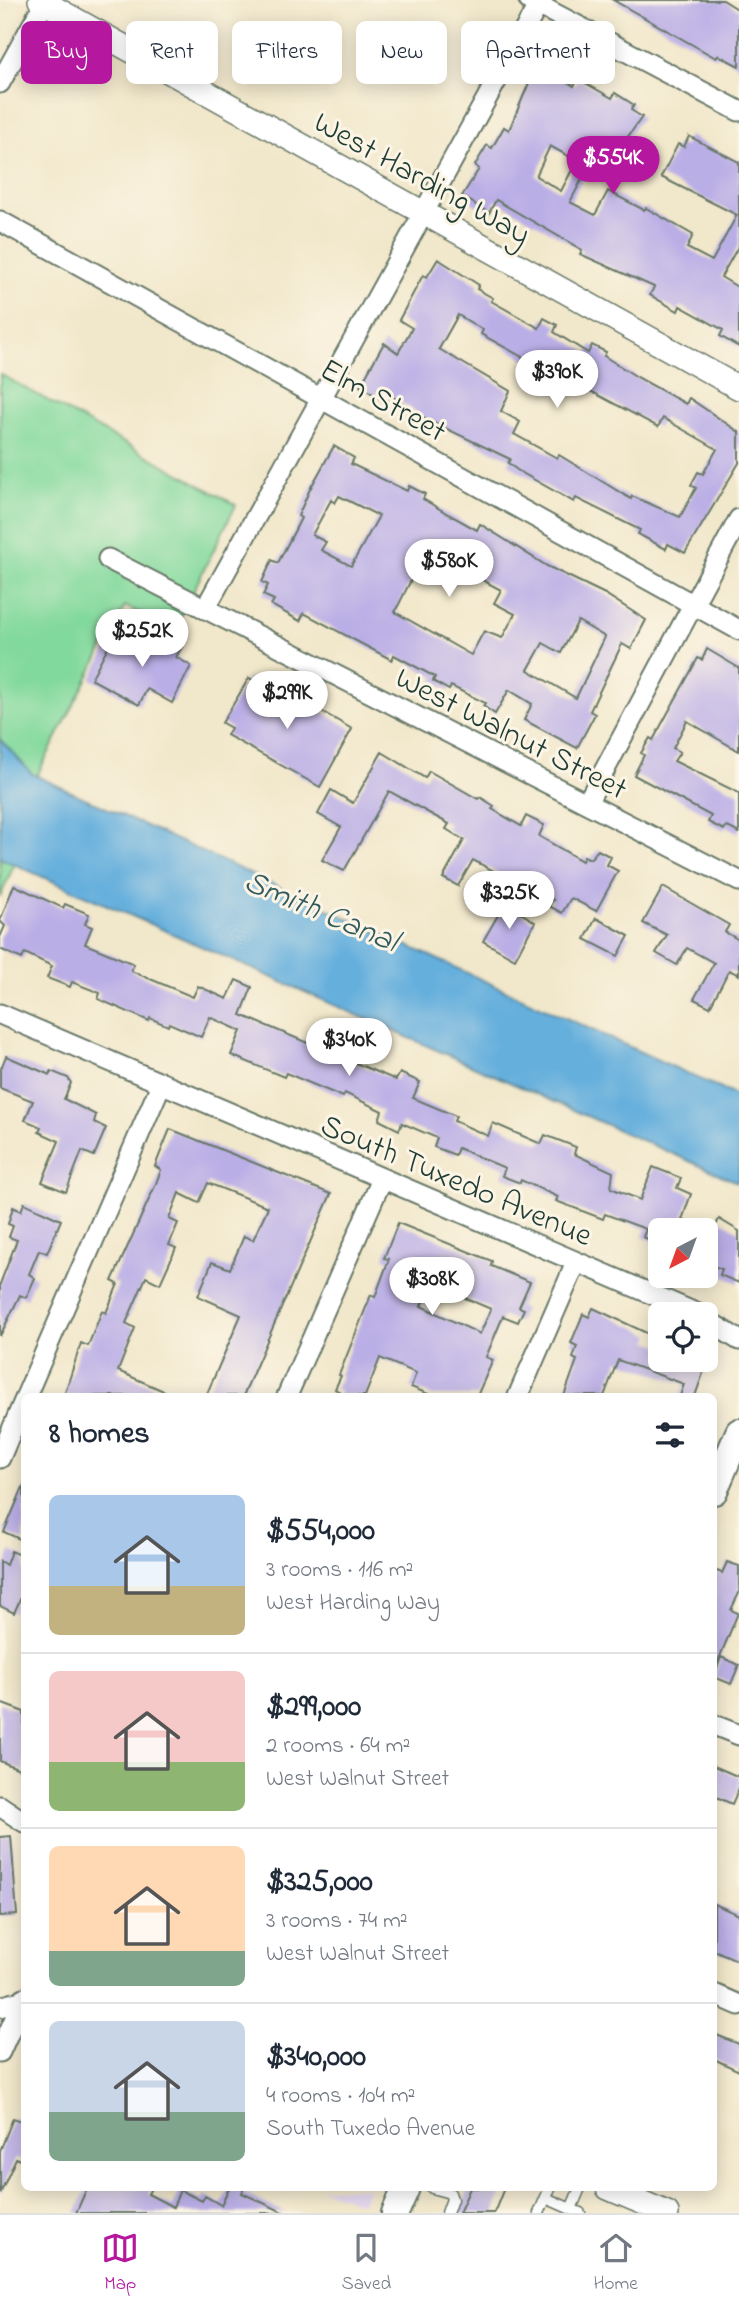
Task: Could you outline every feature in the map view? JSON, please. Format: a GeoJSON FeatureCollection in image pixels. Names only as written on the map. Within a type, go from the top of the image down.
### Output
{"type":"FeatureCollection","features":[{"type":"Feature","properties":{"kind":"main road"},"geometry":{"type":"LineString","coordinates":[[717,1485],[736,1449]]}},
{"type":"Feature","properties":{"kind":"main road"},"geometry":{"type":"LineString","coordinates":[[395,2213],[405,2191]]}},
{"type":"Feature","properties":{"kind":"street"},"geometry":{"type":"LineString","coordinates":[[0,83],[44,1]]}},
{"type":"Feature","properties":{"kind":"street","name":"West Harding Way"},"geometry":{"type":"LineString","coordinates":[[44,1],[739,388]]}},
{"type":"Feature","properties":{"kind":"street"},"geometry":{"type":"LineString","coordinates":[[205,609],[536,2],[739,111]]}},
{"type":"Feature","properties":{"kind":"street","name":"Elm Street"},"geometry":{"type":"LineString","coordinates":[[0,221],[739,630]]}},
{"type":"Feature","properties":{"kind":"street"},"geometry":{"type":"LineString","coordinates":[[587,803],[739,519]]}},
{"type":"Feature","properties":{"kind":"street","name":"West Walnut Street"},"geometry":{"type":"LineString","coordinates":[[108,559],[739,881]]}},
{"type":"Feature","properties":{"kind":"street","name":"South Tuxedo Avenue"},"geometry":{"type":"LineString","coordinates":[[0,1014],[669,1302]]}},
{"type":"Feature","properties":{"kind":"street"},"geometry":{"type":"LineString","coordinates":[[28,1393],[162,1083]]}},
{"type":"Feature","properties":{"kind":"street"},"geometry":{"type":"LineString","coordinates":[[287,1393],[382,1179]]}},
{"type":"Feature","properties":{"kind":"street"},"geometry":{"type":"LineString","coordinates":[[519,1393],[576,1263]]}},
{"type":"Feature","properties":{"kind":"street"},"geometry":{"type":"LineString","coordinates":[[718,1327],[739,1340]]}},
{"type":"Feature","properties":{"kind":"street"},"geometry":{"type":"LineString","coordinates":[[0,1458],[14,1419]]}},
{"type":"Feature","properties":{"kind":"street"},"geometry":{"type":"LineString","coordinates":[[717,1726],[739,1735]]}},
{"type":"Feature","properties":{"kind":"street"},"geometry":{"type":"LineString","coordinates":[[0,1806],[21,1820]]}},
{"type":"Feature","properties":{"kind":"street"},"geometry":{"type":"LineString","coordinates":[[717,1995],[739,2005]]}},
{"type":"Feature","properties":{"kind":"street"},"geometry":{"type":"LineString","coordinates":[[0,2007],[21,2001]]}},
{"type":"Feature","properties":{"kind":"street"},"geometry":{"type":"LineString","coordinates":[[0,2052],[21,2005]]}},
{"type":"Feature","properties":{"kind":"street"},"geometry":{"type":"LineString","coordinates":[[615,2191],[667,2213]]}},
{"type":"Feature","properties":{"kind":"lane"},"geometry":{"type":"LineString","coordinates":[[443,2191],[450,2193],[452,2199],[447,2213]]}},
{"type":"Feature","properties":{"kind":"lane"},"geometry":{"type":"LineString","coordinates":[[540,2213],[548,2193],[576,2211],[579,2191]]}},
{"type":"Feature","properties":{"kind":"shaded area"},"geometry":{"type":"Polygon","coordinates":[[[328,2191],[367,2191],[362,2203],[328,2191]]]}},
{"type":"Feature","properties":{"kind":"green space"},"geometry":{"type":"Polygon","coordinates":[[[0,374],[236,505],[174,630],[125,606],[32,785],[22,847],[0,897],[0,374]]]}},
{"type":"Feature","properties":{"kind":"water","name":"Smith Canal"},"geometry":{"type":"Polygon","coordinates":[[[0,739],[32,774],[739,1097],[739,1183],[0,858],[0,739]]]}},
{"type":"Feature","properties":{"kind":"building"},"geometry":{"type":"Polygon","coordinates":[[[613,0],[723,0],[739,10],[739,66],[718,55],[716,58],[613,0]]]}},
{"type":"Feature","properties":{"kind":"building"},"geometry":{"type":"Polygon","coordinates":[[[529,84],[587,84],[612,98],[615,93],[634,105],[631,110],[642,117],[619,149],[606,142],[593,165],[590,163],[588,167],[550,146],[536,176],[561,191],[575,164],[587,170],[570,202],[595,215],[608,191],[644,210],[646,208],[693,235],[687,248],[712,261],[737,215],[661,177],[678,144],[684,147],[689,136],[739,162],[739,245],[721,277],[739,288],[739,347],[720,336],[723,330],[680,306],[678,311],[650,295],[654,287],[580,254],[582,250],[496,200],[489,213],[462,196],[479,169],[475,165],[487,145],[492,148],[504,127],[509,130],[529,84]]]}},
{"type":"Feature","properties":{"kind":"building"},"geometry":{"type":"Polygon","coordinates":[[[438,259],[479,285],[477,289],[493,298],[491,301],[539,328],[544,318],[557,325],[554,332],[588,353],[592,345],[606,352],[604,356],[637,377],[686,404],[689,398],[739,432],[739,463],[685,553],[668,544],[666,549],[638,534],[640,530],[576,498],[574,502],[517,470],[508,463],[510,459],[428,420],[390,395],[386,402],[360,386],[384,343],[398,353],[412,328],[399,320],[423,275],[427,277],[438,259]],[[458,315],[439,349],[510,391],[501,411],[520,422],[514,434],[557,458],[559,455],[631,499],[632,496],[680,517],[696,488],[691,485],[698,472],[703,474],[717,449],[663,418],[658,427],[585,388],[583,391],[481,334],[483,330],[458,315]]]}},
{"type":"Feature","properties":{"kind":"building"},"geometry":{"type":"Polygon","coordinates":[[[334,446],[354,458],[351,464],[407,491],[409,486],[425,494],[423,499],[448,514],[477,530],[480,524],[547,566],[605,594],[646,620],[631,649],[622,644],[590,711],[595,714],[577,748],[524,720],[532,704],[509,690],[495,714],[483,706],[485,703],[451,686],[449,690],[433,681],[435,677],[394,655],[392,660],[304,613],[300,621],[271,605],[274,600],[263,595],[268,585],[262,582],[272,560],[278,563],[301,518],[298,516],[334,446]],[[339,496],[335,503],[331,500],[312,535],[326,542],[321,550],[351,566],[379,516],[339,496]],[[426,550],[395,612],[471,655],[484,631],[502,638],[515,614],[494,603],[501,590],[426,550]],[[578,621],[561,653],[543,643],[528,670],[576,698],[605,637],[578,621]]]}},
{"type":"Feature","properties":{"kind":"building"},"geometry":{"type":"Polygon","coordinates":[[[115,633],[150,652],[160,635],[182,647],[176,657],[191,666],[172,703],[147,689],[139,705],[91,679],[115,633]]]}},
{"type":"Feature","properties":{"kind":"building"},"geometry":{"type":"Polygon","coordinates":[[[707,649],[739,668],[739,751],[687,721],[673,748],[680,752],[674,761],[739,793],[739,833],[726,826],[724,830],[708,822],[711,816],[634,775],[644,755],[641,753],[650,738],[653,740],[698,658],[702,660],[707,649]]]}},
{"type":"Feature","properties":{"kind":"building"},"geometry":{"type":"Polygon","coordinates":[[[249,678],[300,705],[302,700],[352,729],[320,787],[227,735],[231,728],[222,723],[249,678]]]}},
{"type":"Feature","properties":{"kind":"building"},"geometry":{"type":"Polygon","coordinates":[[[382,752],[425,778],[429,771],[478,799],[480,797],[494,806],[492,809],[521,826],[526,816],[544,825],[539,836],[582,861],[584,856],[590,859],[598,850],[611,857],[607,865],[618,871],[596,911],[571,898],[562,913],[549,906],[553,900],[526,884],[524,887],[473,860],[458,886],[443,878],[464,840],[446,829],[449,824],[389,791],[344,871],[322,860],[341,827],[318,814],[331,790],[353,803],[382,752]]]}},
{"type":"Feature","properties":{"kind":"building"},"geometry":{"type":"Polygon","coordinates":[[[14,885],[63,908],[65,904],[89,914],[85,924],[92,927],[85,944],[134,964],[131,971],[193,997],[198,986],[227,999],[236,980],[252,987],[241,1015],[396,1080],[400,1073],[420,1082],[413,1098],[456,1116],[454,1121],[488,1136],[493,1123],[541,1144],[545,1135],[576,1147],[574,1154],[613,1172],[611,1188],[640,1200],[653,1167],[681,1178],[677,1188],[691,1194],[683,1218],[648,1218],[648,1239],[643,1237],[646,1229],[605,1214],[603,1219],[556,1201],[558,1197],[521,1180],[520,1183],[502,1176],[505,1168],[458,1148],[455,1155],[434,1147],[437,1138],[402,1123],[399,1130],[379,1120],[382,1111],[345,1093],[343,1097],[286,1073],[284,1077],[231,1055],[241,1031],[210,1017],[201,1037],[169,1023],[168,1026],[150,1018],[149,1021],[98,999],[100,993],[72,982],[70,987],[47,978],[52,966],[25,953],[22,959],[0,949],[0,937],[5,926],[0,921],[14,885]]]}},
{"type":"Feature","properties":{"kind":"building"},"geometry":{"type":"Polygon","coordinates":[[[663,887],[729,925],[725,932],[739,940],[739,975],[729,970],[710,1007],[694,999],[714,963],[687,948],[677,965],[656,953],[667,935],[643,923],[663,887]]]}},
{"type":"Feature","properties":{"kind":"building"},"geometry":{"type":"Polygon","coordinates":[[[505,903],[535,922],[515,959],[483,941],[505,903]]]}},
{"type":"Feature","properties":{"kind":"building"},"geometry":{"type":"Polygon","coordinates":[[[596,918],[629,936],[618,956],[585,939],[596,918]]]}},
{"type":"Feature","properties":{"kind":"building"},"geometry":{"type":"Polygon","coordinates":[[[6,1056],[50,1075],[51,1071],[68,1078],[71,1083],[64,1099],[96,1115],[94,1122],[106,1128],[94,1156],[82,1151],[66,1192],[42,1182],[59,1141],[39,1132],[41,1127],[25,1120],[33,1101],[0,1088],[0,1071],[6,1056]]]}},
{"type":"Feature","properties":{"kind":"building"},"geometry":{"type":"Polygon","coordinates":[[[170,1129],[331,1194],[244,1393],[207,1393],[241,1315],[198,1296],[212,1262],[230,1269],[244,1236],[253,1240],[268,1207],[208,1183],[199,1203],[179,1193],[169,1219],[178,1223],[169,1245],[176,1248],[160,1284],[146,1277],[126,1323],[135,1328],[118,1371],[168,1393],[65,1393],[81,1343],[88,1346],[102,1311],[106,1313],[118,1284],[112,1281],[161,1170],[155,1166],[170,1129]]]}},
{"type":"Feature","properties":{"kind":"building"},"geometry":{"type":"Polygon","coordinates":[[[24,1203],[61,1220],[47,1253],[39,1250],[29,1274],[35,1278],[26,1298],[20,1295],[0,1336],[0,1284],[17,1240],[9,1237],[13,1226],[8,1224],[13,1207],[21,1211],[24,1203]]]}},
{"type":"Feature","properties":{"kind":"building"},"geometry":{"type":"Polygon","coordinates":[[[719,1219],[739,1231],[739,1283],[720,1275],[722,1269],[718,1268],[719,1219]]]}},
{"type":"Feature","properties":{"kind":"building"},"geometry":{"type":"Polygon","coordinates":[[[398,1223],[492,1261],[491,1266],[530,1282],[519,1307],[524,1309],[518,1322],[503,1316],[486,1357],[493,1360],[478,1393],[426,1393],[411,1387],[416,1373],[380,1358],[366,1393],[340,1393],[335,1389],[371,1295],[375,1297],[389,1259],[384,1258],[398,1223]],[[433,1278],[421,1306],[480,1334],[491,1309],[465,1298],[467,1293],[433,1278]]]}},
{"type":"Feature","properties":{"kind":"building"},"geometry":{"type":"Polygon","coordinates":[[[593,1308],[648,1334],[648,1371],[618,1360],[605,1393],[565,1393],[577,1360],[573,1358],[577,1346],[571,1343],[583,1314],[589,1317],[593,1308]]]}},
{"type":"Feature","properties":{"kind":"building"},"geometry":{"type":"Polygon","coordinates":[[[651,1372],[704,1372],[696,1393],[681,1393],[684,1384],[651,1372]]]}},
{"type":"Feature","properties":{"kind":"building"},"geometry":{"type":"Polygon","coordinates":[[[21,1492],[21,1540],[4,1532],[21,1492]]]}},
{"type":"Feature","properties":{"kind":"building"},"geometry":{"type":"Polygon","coordinates":[[[11,1551],[21,1556],[21,1598],[14,1613],[0,1606],[0,1561],[6,1565],[11,1551]]]}},
{"type":"Feature","properties":{"kind":"building"},"geometry":{"type":"Polygon","coordinates":[[[727,1562],[739,1566],[739,1593],[731,1610],[738,1613],[717,1664],[717,1571],[722,1573],[727,1562]]]}},
{"type":"Feature","properties":{"kind":"building"},"geometry":{"type":"Polygon","coordinates":[[[721,1657],[739,1665],[731,1684],[717,1678],[721,1657]]]}},
{"type":"Feature","properties":{"kind":"building"},"geometry":{"type":"Polygon","coordinates":[[[0,1703],[21,1711],[21,1770],[0,1761],[0,1703]]]}},
{"type":"Feature","properties":{"kind":"building"},"geometry":{"type":"Polygon","coordinates":[[[717,1767],[739,1777],[739,1788],[732,1804],[717,1797],[717,1767]]]}},
{"type":"Feature","properties":{"kind":"building"},"geometry":{"type":"Polygon","coordinates":[[[11,1836],[17,1915],[0,1916],[0,1837],[11,1836]]]}},
{"type":"Feature","properties":{"kind":"building"},"geometry":{"type":"Polygon","coordinates":[[[717,1905],[739,1915],[739,1961],[717,1951],[717,1905]]]}},
{"type":"Feature","properties":{"kind":"building"},"geometry":{"type":"Polygon","coordinates":[[[717,2035],[739,2044],[739,2071],[717,2060],[717,2035]]]}},
{"type":"Feature","properties":{"kind":"building"},"geometry":{"type":"Polygon","coordinates":[[[13,2118],[21,2121],[21,2160],[16,2158],[0,2194],[0,2151],[13,2118]]]}},
{"type":"Feature","properties":{"kind":"building"},"geometry":{"type":"Polygon","coordinates":[[[86,2191],[150,2191],[148,2194],[173,2207],[180,2191],[202,2201],[205,2196],[221,2205],[228,2191],[243,2191],[242,2193],[285,2213],[76,2213],[86,2191]]]}},
{"type":"Feature","properties":{"kind":"building"},"geometry":{"type":"Polygon","coordinates":[[[469,2191],[503,2191],[494,2213],[459,2213],[469,2191]]]}}]}
